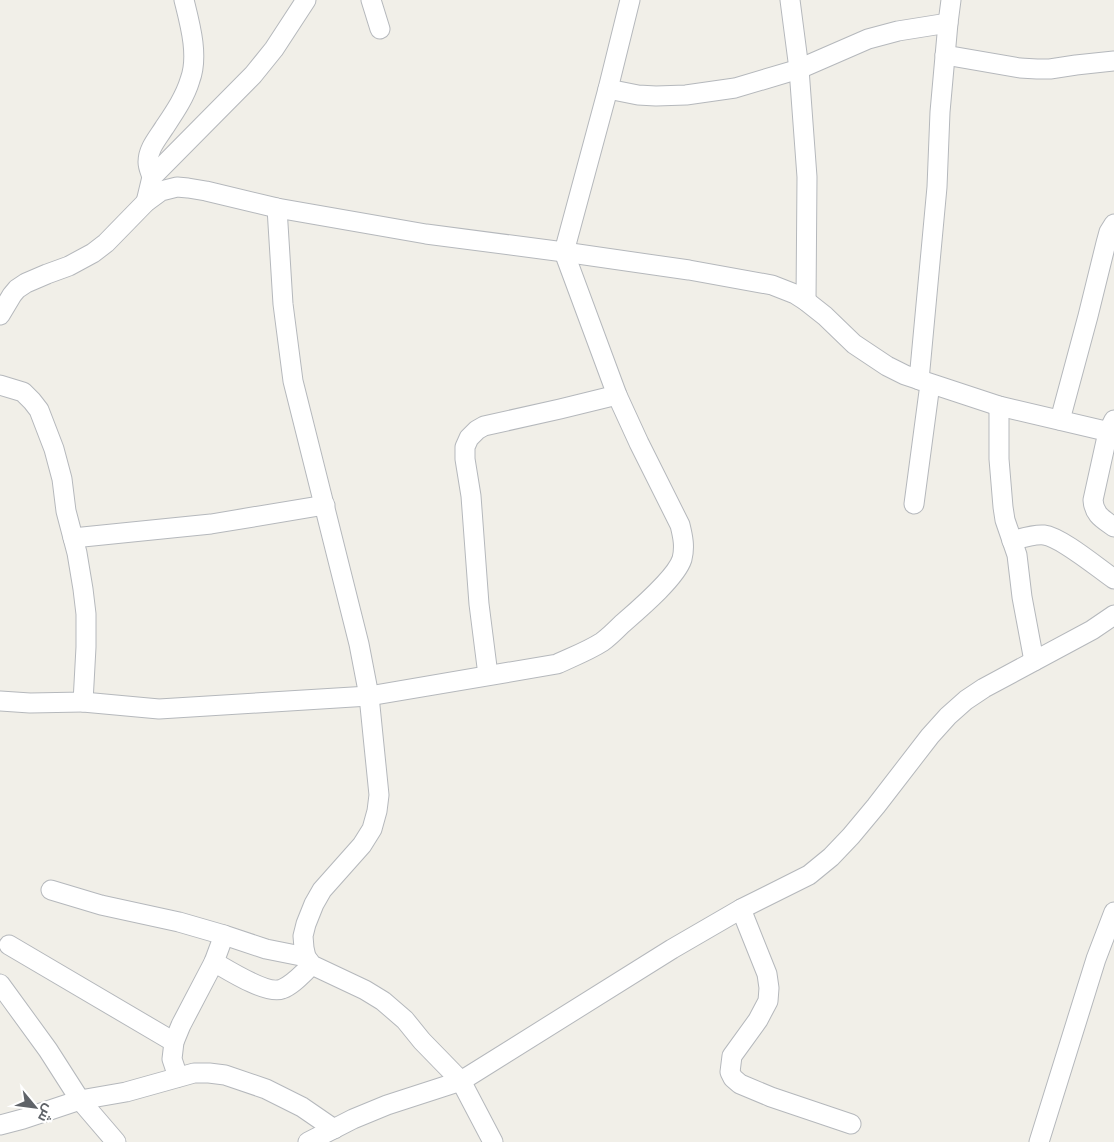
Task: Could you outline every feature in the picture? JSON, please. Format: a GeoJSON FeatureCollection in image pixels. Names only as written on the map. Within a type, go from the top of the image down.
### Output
{"type":"FeatureCollection","features":[{"type":"Feature","properties":{"kind":"street"},"geometry":{"type":"LineString","coordinates":[[146,202],[152,178],[148,163],[150,153],[155,141],[184,96],[193,68],[191,27],[184,0]]}},
{"type":"Feature","properties":{"kind":"street"},"geometry":{"type":"LineString","coordinates":[[152,178],[253,75],[274,49],[306,0]]}},
{"type":"Feature","properties":{"kind":"street"},"geometry":{"type":"LineString","coordinates":[[371,0],[380,29]]}},
{"type":"Feature","properties":{"kind":"street"},"geometry":{"type":"LineString","coordinates":[[0,701],[30,703],[83,702],[159,709],[369,696],[557,664],[603,642],[650,599],[672,575],[681,561],[684,548],[684,538],[680,525],[617,394],[564,252],[630,0]]}},
{"type":"Feature","properties":{"kind":"street"},"geometry":{"type":"LineString","coordinates":[[790,0],[799,69],[807,177],[806,301]]}},
{"type":"Feature","properties":{"kind":"street"},"geometry":{"type":"LineString","coordinates":[[914,504],[937,187],[940,112],[948,23],[952,0]]}},
{"type":"Feature","properties":{"kind":"street"},"geometry":{"type":"LineString","coordinates":[[608,89],[638,95],[686,95],[735,88],[799,69],[868,39],[898,31],[948,23]]}},
{"type":"Feature","properties":{"kind":"street"},"geometry":{"type":"LineString","coordinates":[[945,55],[1020,68],[1037,69],[1114,62]]}},
{"type":"Feature","properties":{"kind":"street"},"geometry":{"type":"LineString","coordinates":[[0,315],[17,289],[26,283],[70,266],[93,253],[106,243],[146,202],[161,192],[177,187],[206,191],[276,208],[426,234],[689,270],[772,285],[795,294],[806,301],[862,349],[887,366],[905,375],[1028,414],[1112,428],[1093,500],[1093,508],[1104,520],[1114,526]]}},
{"type":"Feature","properties":{"kind":"street"},"geometry":{"type":"LineString","coordinates":[[276,208],[283,304],[293,381],[360,644],[369,696],[379,795],[372,828],[362,845],[322,890],[314,904],[303,936],[304,948],[309,961]]}},
{"type":"Feature","properties":{"kind":"street"},"geometry":{"type":"LineString","coordinates":[[1060,420],[1109,232],[1114,224]]}},
{"type":"Feature","properties":{"kind":"street"},"geometry":{"type":"LineString","coordinates":[[0,385],[24,392],[32,401],[38,410],[54,448],[62,480],[66,511],[83,589],[86,614],[83,702]]}},
{"type":"Feature","properties":{"kind":"street"},"geometry":{"type":"LineString","coordinates":[[488,675],[479,604],[471,496],[464,459],[465,447],[469,438],[484,426],[617,394]]}},
{"type":"Feature","properties":{"kind":"street"},"geometry":{"type":"LineString","coordinates":[[999,406],[999,459],[1003,507],[1005,520],[1017,555],[1022,597],[1034,662]]}},
{"type":"Feature","properties":{"kind":"street"},"geometry":{"type":"LineString","coordinates":[[73,538],[211,524],[325,505]]}},
{"type":"Feature","properties":{"kind":"street"},"geometry":{"type":"LineString","coordinates":[[1012,541],[1042,534],[1051,536],[1114,579]]}},
{"type":"Feature","properties":{"kind":"street"},"geometry":{"type":"LineString","coordinates":[[308,1142],[353,1119],[387,1105],[461,1081],[622,980],[741,909],[809,875],[831,857],[851,836],[930,736],[966,700],[984,688],[1092,630],[1114,615]]}},
{"type":"Feature","properties":{"kind":"street"},"geometry":{"type":"LineString","coordinates":[[51,890],[101,905],[179,922],[309,961],[365,990],[384,1001],[405,1020],[422,1041],[461,1081],[493,1142]]}},
{"type":"Feature","properties":{"kind":"street"},"geometry":{"type":"LineString","coordinates":[[741,909],[767,974],[769,988],[768,1001],[758,1020],[732,1056],[730,1072],[733,1078],[740,1084],[771,1097],[851,1124]]}},
{"type":"Feature","properties":{"kind":"street"},"geometry":{"type":"LineString","coordinates":[[1039,1142],[1096,959],[1114,912]]}},
{"type":"Feature","properties":{"kind":"street"},"geometry":{"type":"LineString","coordinates":[[178,1077],[172,1059],[174,1042],[214,962],[224,935]]}},
{"type":"Feature","properties":{"kind":"street"},"geometry":{"type":"LineString","coordinates":[[9,945],[174,1042]]}},
{"type":"Feature","properties":{"kind":"street"},"geometry":{"type":"LineString","coordinates":[[214,962],[272,991],[285,988],[309,961]]}},
{"type":"Feature","properties":{"kind":"street"},"geometry":{"type":"LineString","coordinates":[[0,984],[48,1050],[80,1100],[116,1142]]}},
{"type":"Feature","properties":{"kind":"street"},"geometry":{"type":"LineString","coordinates":[[0,1125],[80,1100],[126,1092],[194,1073],[209,1072],[225,1075],[266,1089],[296,1104],[334,1129]]}}]}
